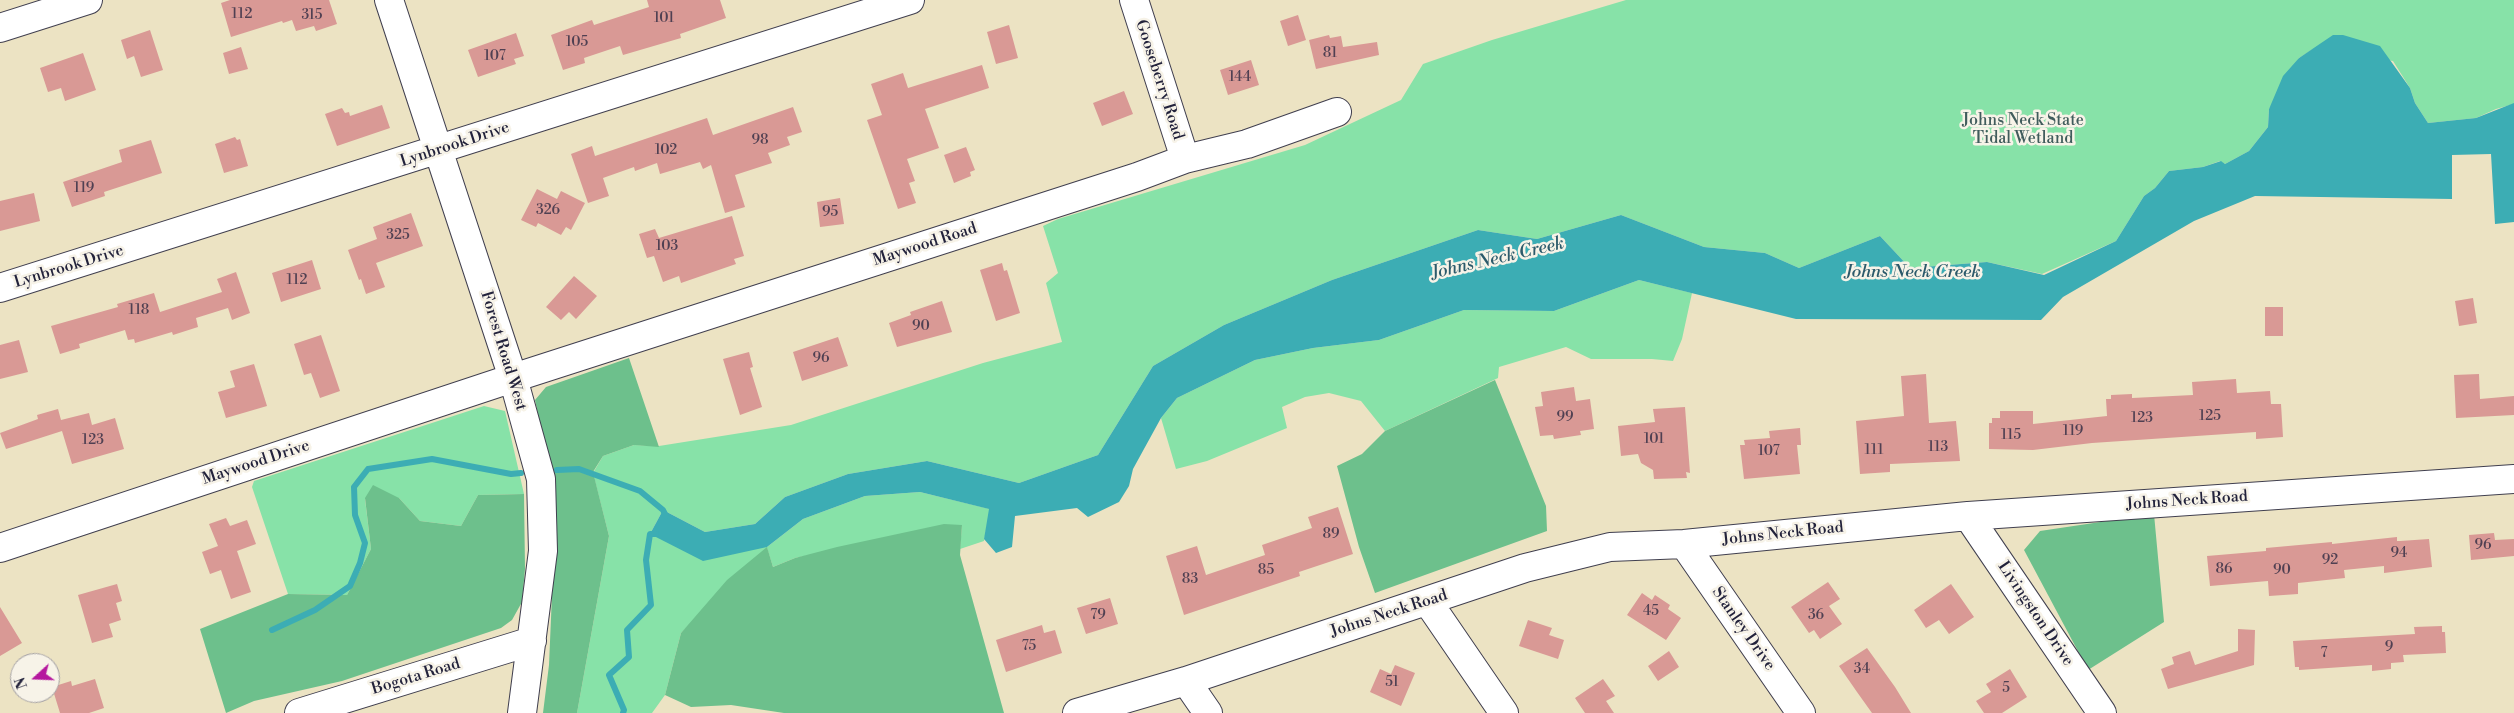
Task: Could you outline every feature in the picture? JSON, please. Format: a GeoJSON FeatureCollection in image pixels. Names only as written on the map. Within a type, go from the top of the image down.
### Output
{"type":"FeatureCollection","features":[{"type":"Feature","properties":{"kind":"street"},"geometry":{"type":"LineString","coordinates":[[0,28],[88,0]]}},
{"type":"Feature","properties":{"kind":"street","name":"Forest Road West"},"geometry":{"type":"LineString","coordinates":[[389,0],[513,378],[541,479],[543,552],[522,713]]}},
{"type":"Feature","properties":{"kind":"street","name":"Lynbrook Drive"},"geometry":{"type":"LineString","coordinates":[[0,288],[438,151],[910,0]]}},
{"type":"Feature","properties":{"kind":"street","name":"Gooseberry Road"},"geometry":{"type":"LineString","coordinates":[[1134,0],[1185,159]]}},
{"type":"Feature","properties":{"kind":"street","name":"Maywood Road"},"geometry":{"type":"LineString","coordinates":[[513,378],[1128,180],[1185,159],[1247,144],[1337,112]]}},
{"type":"Feature","properties":{"kind":"street","name":"Maywood Drive"},"geometry":{"type":"LineString","coordinates":[[0,548],[513,378]]}},
{"type":"Feature","properties":{"kind":"street","name":"Johns Neck Road"},"geometry":{"type":"LineString","coordinates":[[1077,713],[1186,681],[1428,602],[1525,568],[1610,547],[1684,544],[1968,516],[2514,478]]}},
{"type":"Feature","properties":{"kind":"street","name":"Livingston Drive"},"geometry":{"type":"LineString","coordinates":[[1968,516],[2102,713]]}},
{"type":"Feature","properties":{"kind":"street","name":"Stanley Drive"},"geometry":{"type":"LineString","coordinates":[[1684,544],[1801,713]]}},
{"type":"Feature","properties":{"kind":"street"},"geometry":{"type":"LineString","coordinates":[[1428,602],[1504,713]]}},
{"type":"Feature","properties":{"kind":"street","name":"Bogota Road"},"geometry":{"type":"LineString","coordinates":[[299,713],[532,641]]}},
{"type":"Feature","properties":{"kind":"street"},"geometry":{"type":"LineString","coordinates":[[1186,681],[1208,713]]}},
{"type":"Feature","properties":{"kind":"green space","name":"Johns Neck State Tidal Wetland"},"geometry":{"type":"Polygon","coordinates":[[[1626,0],[2514,0],[2514,104],[2496,109],[2476,118],[2428,123],[2415,103],[2410,88],[2393,61],[2313,49],[2299,58],[2269,109],[2268,127],[2249,151],[2225,164],[2220,161],[2203,167],[2169,171],[2155,188],[2144,196],[2116,241],[2042,274],[1987,262],[1910,268],[1880,236],[1799,268],[1765,253],[1704,247],[1621,215],[1537,239],[1478,230],[1332,280],[1224,325],[1153,366],[1098,455],[1019,483],[927,461],[848,474],[785,497],[755,524],[705,532],[663,510],[650,534],[767,547],[803,519],[865,496],[920,492],[990,509],[984,541],[960,549],[962,525],[795,558],[773,567],[767,548],[681,633],[665,695],[652,713],[577,713],[609,536],[593,473],[603,456],[634,445],[659,446],[791,425],[983,363],[1062,342],[1046,283],[1058,273],[1043,226],[1058,219],[1305,145],[1401,100],[1423,64],[1492,40],[1626,0]]]}},
{"type":"Feature","properties":{"kind":"green space"},"geometry":{"type":"Polygon","coordinates":[[[1639,280],[1692,293],[1682,339],[1673,361],[1591,359],[1566,347],[1499,367],[1498,378],[1385,431],[1361,401],[1329,393],[1305,397],[1282,407],[1287,428],[1207,461],[1176,469],[1161,418],[1177,398],[1255,360],[1313,348],[1379,340],[1464,310],[1554,311],[1639,280]]]}},
{"type":"Feature","properties":{"kind":"green space"},"geometry":{"type":"Polygon","coordinates":[[[629,358],[659,447],[634,445],[603,456],[593,472],[609,536],[577,713],[543,713],[549,665],[556,501],[535,400],[546,387],[629,358]]]}},
{"type":"Feature","properties":{"kind":"green space"},"geometry":{"type":"Polygon","coordinates":[[[1495,380],[1546,506],[1547,531],[1375,593],[1359,547],[1337,466],[1362,454],[1385,431],[1495,380]]]}},
{"type":"Feature","properties":{"kind":"green space"},"geometry":{"type":"Polygon","coordinates":[[[484,406],[505,411],[524,494],[478,495],[461,526],[420,521],[399,498],[365,499],[371,549],[347,595],[288,594],[252,487],[254,481],[484,406]]]}},
{"type":"Feature","properties":{"kind":"green space"},"geometry":{"type":"Polygon","coordinates":[[[373,485],[399,498],[420,521],[461,526],[478,495],[524,494],[525,569],[522,602],[512,620],[501,628],[342,681],[254,701],[226,713],[200,629],[288,594],[347,595],[371,549],[365,498],[373,485]]]}},
{"type":"Feature","properties":{"kind":"green space"},"geometry":{"type":"Polygon","coordinates":[[[2154,514],[2164,622],[2088,670],[2024,550],[2040,531],[2154,514]]]}},
{"type":"Feature","properties":{"kind":"green space"},"geometry":{"type":"Polygon","coordinates":[[[944,524],[962,525],[960,555],[1004,713],[784,713],[731,705],[691,707],[665,695],[681,633],[727,580],[767,547],[773,567],[795,558],[837,547],[944,524]]]}},
{"type":"Feature","properties":{"kind":"water"},"geometry":{"type":"Polygon","coordinates":[[[2333,35],[2343,35],[2380,46],[2410,88],[2415,103],[2428,123],[2476,118],[2514,103],[2514,222],[2495,224],[2491,154],[2452,155],[2452,199],[2255,196],[2194,221],[2063,297],[2041,320],[1796,319],[1639,280],[1554,311],[1464,310],[1379,340],[1313,348],[1255,360],[1177,398],[1161,418],[1133,469],[1129,486],[1119,502],[1088,517],[1077,508],[1015,516],[1012,547],[996,553],[984,539],[989,509],[920,492],[865,496],[803,519],[767,547],[703,561],[650,534],[663,510],[705,532],[755,524],[785,497],[848,474],[927,461],[1019,483],[1098,455],[1153,366],[1224,325],[1332,280],[1478,230],[1537,239],[1621,215],[1704,247],[1765,253],[1799,268],[1880,236],[1910,268],[1987,262],[2044,275],[2116,241],[2144,196],[2155,188],[2169,171],[2203,167],[2221,161],[2225,164],[2249,151],[2268,127],[2269,109],[2283,76],[2299,58],[2333,35]]]}},
{"type":"Feature","properties":{"kind":"building"},"geometry":{"type":"Polygon","coordinates":[[[230,0],[329,0],[337,24],[316,31],[314,26],[296,31],[292,20],[283,23],[282,21],[231,37],[221,3],[230,0]]]}},
{"type":"Feature","properties":{"kind":"building"},"geometry":{"type":"Polygon","coordinates":[[[647,0],[720,0],[726,18],[680,34],[681,38],[623,55],[620,46],[584,58],[585,63],[563,70],[551,35],[592,20],[594,25],[649,7],[647,0]]]}},
{"type":"Feature","properties":{"kind":"building"},"geometry":{"type":"Polygon","coordinates":[[[1298,15],[1306,40],[1288,46],[1280,21],[1298,15]]]}},
{"type":"Feature","properties":{"kind":"building"},"geometry":{"type":"Polygon","coordinates":[[[1009,25],[1018,58],[996,64],[987,32],[1009,25]]]}},
{"type":"Feature","properties":{"kind":"building"},"geometry":{"type":"Polygon","coordinates":[[[150,30],[163,70],[141,77],[134,56],[127,59],[121,40],[150,30]]]}},
{"type":"Feature","properties":{"kind":"building"},"geometry":{"type":"Polygon","coordinates":[[[516,33],[524,56],[514,59],[516,64],[478,77],[468,50],[516,33]]]}},
{"type":"Feature","properties":{"kind":"building"},"geometry":{"type":"Polygon","coordinates":[[[1329,35],[1330,38],[1341,36],[1343,47],[1377,42],[1379,55],[1316,69],[1309,40],[1329,35]]]}},
{"type":"Feature","properties":{"kind":"building"},"geometry":{"type":"Polygon","coordinates":[[[241,47],[248,69],[229,74],[223,53],[241,47]]]}},
{"type":"Feature","properties":{"kind":"building"},"geometry":{"type":"Polygon","coordinates":[[[83,53],[96,90],[65,101],[61,88],[48,92],[40,68],[83,53]]]}},
{"type":"Feature","properties":{"kind":"building"},"geometry":{"type":"Polygon","coordinates":[[[1251,60],[1259,85],[1228,95],[1220,70],[1251,60]]]}},
{"type":"Feature","properties":{"kind":"building"},"geometry":{"type":"Polygon","coordinates":[[[982,65],[989,88],[925,109],[939,148],[907,159],[915,181],[909,183],[916,203],[898,209],[867,120],[882,115],[871,84],[903,73],[908,88],[982,65]]]}},
{"type":"Feature","properties":{"kind":"building"},"geometry":{"type":"Polygon","coordinates":[[[1124,91],[1133,114],[1102,126],[1093,103],[1124,91]]]}},
{"type":"Feature","properties":{"kind":"building"},"geometry":{"type":"Polygon","coordinates":[[[382,105],[390,128],[337,146],[325,114],[342,108],[345,113],[349,112],[350,116],[382,105]]]}},
{"type":"Feature","properties":{"kind":"building"},"geometry":{"type":"Polygon","coordinates":[[[793,107],[802,132],[787,137],[790,145],[768,153],[772,163],[735,175],[745,207],[725,213],[711,165],[703,169],[700,162],[660,174],[657,163],[635,171],[634,167],[603,178],[609,196],[588,203],[571,154],[592,146],[595,156],[707,118],[713,135],[793,107]]]}},
{"type":"Feature","properties":{"kind":"building"},"geometry":{"type":"Polygon","coordinates":[[[235,137],[237,140],[240,139],[248,166],[224,173],[215,144],[235,137]]]}},
{"type":"Feature","properties":{"kind":"building"},"geometry":{"type":"Polygon","coordinates":[[[151,140],[162,173],[104,192],[105,196],[72,207],[63,182],[122,162],[119,150],[151,140]]]}},
{"type":"Feature","properties":{"kind":"building"},"geometry":{"type":"Polygon","coordinates":[[[966,147],[975,170],[970,172],[971,176],[954,183],[944,155],[966,147]]]}},
{"type":"Feature","properties":{"kind":"building"},"geometry":{"type":"Polygon","coordinates":[[[537,189],[557,199],[561,191],[585,203],[571,230],[566,227],[561,235],[538,223],[536,227],[521,220],[537,189]]]}},
{"type":"Feature","properties":{"kind":"building"},"geometry":{"type":"Polygon","coordinates":[[[34,193],[40,221],[0,231],[0,201],[34,193]]]}},
{"type":"Feature","properties":{"kind":"building"},"geometry":{"type":"Polygon","coordinates":[[[840,198],[844,224],[820,227],[817,202],[840,198]]]}},
{"type":"Feature","properties":{"kind":"building"},"geometry":{"type":"Polygon","coordinates":[[[411,213],[423,246],[376,263],[385,287],[366,294],[348,250],[377,239],[373,227],[411,213]]]}},
{"type":"Feature","properties":{"kind":"building"},"geometry":{"type":"Polygon","coordinates":[[[732,216],[744,256],[734,259],[736,264],[681,283],[679,276],[663,282],[654,256],[647,258],[639,234],[655,229],[659,238],[732,216]]]}},
{"type":"Feature","properties":{"kind":"building"},"geometry":{"type":"Polygon","coordinates":[[[312,260],[321,289],[281,302],[272,273],[312,260]]]}},
{"type":"Feature","properties":{"kind":"building"},"geometry":{"type":"Polygon","coordinates":[[[1002,263],[1004,271],[1007,270],[1020,313],[996,321],[980,270],[1002,263]]]}},
{"type":"Feature","properties":{"kind":"building"},"geometry":{"type":"Polygon","coordinates":[[[236,272],[250,313],[232,320],[228,308],[196,318],[198,327],[173,335],[172,332],[135,343],[134,339],[128,340],[125,330],[79,344],[80,348],[60,354],[51,326],[118,307],[117,304],[154,293],[160,312],[222,292],[217,279],[236,272]]]}},
{"type":"Feature","properties":{"kind":"building"},"geometry":{"type":"Polygon","coordinates":[[[574,276],[597,296],[576,319],[569,312],[561,320],[546,307],[574,276]]]}},
{"type":"Feature","properties":{"kind":"building"},"geometry":{"type":"Polygon","coordinates":[[[2473,298],[2477,323],[2459,326],[2455,301],[2473,298]]]}},
{"type":"Feature","properties":{"kind":"building"},"geometry":{"type":"Polygon","coordinates":[[[942,301],[952,332],[897,347],[889,323],[911,315],[910,312],[942,301]]]}},
{"type":"Feature","properties":{"kind":"building"},"geometry":{"type":"Polygon","coordinates":[[[2265,307],[2283,307],[2283,336],[2265,336],[2265,307]]]}},
{"type":"Feature","properties":{"kind":"building"},"geometry":{"type":"Polygon","coordinates":[[[321,335],[340,391],[320,398],[311,373],[304,375],[294,344],[321,335]]]}},
{"type":"Feature","properties":{"kind":"building"},"geometry":{"type":"Polygon","coordinates":[[[838,337],[848,366],[802,381],[793,352],[838,337]]]}},
{"type":"Feature","properties":{"kind":"building"},"geometry":{"type":"Polygon","coordinates":[[[19,340],[28,372],[0,379],[0,345],[19,340]]]}},
{"type":"Feature","properties":{"kind":"building"},"geometry":{"type":"Polygon","coordinates":[[[749,352],[753,367],[750,368],[762,407],[740,415],[723,359],[749,352]]]}},
{"type":"Feature","properties":{"kind":"building"},"geometry":{"type":"Polygon","coordinates":[[[254,364],[267,406],[226,418],[218,392],[235,387],[230,371],[254,364]]]}},
{"type":"Feature","properties":{"kind":"building"},"geometry":{"type":"Polygon","coordinates":[[[1926,374],[1929,423],[1956,421],[1960,461],[1890,464],[1890,472],[1860,474],[1856,421],[1904,416],[1901,376],[1926,374]]]}},
{"type":"Feature","properties":{"kind":"building"},"geometry":{"type":"Polygon","coordinates":[[[2479,374],[2480,399],[2514,396],[2514,415],[2456,418],[2454,375],[2479,374]]]}},
{"type":"Feature","properties":{"kind":"building"},"geometry":{"type":"Polygon","coordinates":[[[2236,379],[2237,393],[2270,391],[2271,404],[2281,404],[2283,437],[2256,439],[2256,432],[2092,443],[2033,450],[1989,449],[1989,423],[1992,423],[1992,418],[2000,418],[2000,411],[2033,411],[2033,424],[2107,416],[2106,399],[2111,399],[2111,395],[2132,394],[2132,398],[2193,395],[2192,382],[2236,379]]]}},
{"type":"Feature","properties":{"kind":"building"},"geometry":{"type":"Polygon","coordinates":[[[1574,387],[1576,401],[1590,399],[1594,429],[1580,431],[1581,435],[1554,439],[1553,435],[1540,436],[1535,407],[1543,406],[1541,392],[1574,387]]]}},
{"type":"Feature","properties":{"kind":"building"},"geometry":{"type":"Polygon","coordinates":[[[1685,407],[1690,473],[1686,472],[1687,478],[1654,479],[1653,470],[1641,463],[1638,454],[1621,456],[1618,426],[1655,422],[1653,409],[1685,407]]]}},
{"type":"Feature","properties":{"kind":"building"},"geometry":{"type":"Polygon","coordinates":[[[58,409],[61,420],[89,413],[92,425],[115,418],[124,449],[72,464],[62,431],[6,449],[0,433],[38,419],[37,415],[58,409]]]}},
{"type":"Feature","properties":{"kind":"building"},"geometry":{"type":"Polygon","coordinates":[[[1800,428],[1801,445],[1797,445],[1800,474],[1744,479],[1740,445],[1745,445],[1744,440],[1770,438],[1769,431],[1800,428]]]}},
{"type":"Feature","properties":{"kind":"building"},"geometry":{"type":"Polygon","coordinates":[[[1338,507],[1353,554],[1299,572],[1300,576],[1184,615],[1166,556],[1197,546],[1206,575],[1265,555],[1262,545],[1312,528],[1308,517],[1338,507]]]}},
{"type":"Feature","properties":{"kind":"building"},"geometry":{"type":"Polygon","coordinates":[[[226,518],[230,526],[247,520],[256,544],[237,551],[251,592],[231,599],[221,570],[210,574],[202,552],[218,546],[209,524],[226,518]]]}},
{"type":"Feature","properties":{"kind":"building"},"geometry":{"type":"Polygon","coordinates":[[[2494,533],[2495,540],[2514,539],[2514,556],[2471,560],[2469,535],[2494,533]]]}},
{"type":"Feature","properties":{"kind":"building"},"geometry":{"type":"Polygon","coordinates":[[[2397,537],[2397,541],[2429,539],[2432,567],[2384,573],[2384,566],[2344,570],[2345,578],[2298,583],[2298,594],[2269,596],[2268,581],[2210,586],[2207,556],[2266,551],[2266,548],[2332,542],[2332,544],[2397,537]]]}},
{"type":"Feature","properties":{"kind":"building"},"geometry":{"type":"Polygon","coordinates":[[[1828,582],[1840,599],[1829,606],[1842,624],[1820,639],[1814,630],[1809,633],[1791,607],[1828,582]]]}},
{"type":"Feature","properties":{"kind":"building"},"geometry":{"type":"Polygon","coordinates":[[[117,584],[122,601],[116,603],[121,620],[109,624],[113,637],[92,643],[78,595],[117,584]]]}},
{"type":"Feature","properties":{"kind":"building"},"geometry":{"type":"Polygon","coordinates":[[[1951,584],[1974,617],[1949,634],[1939,620],[1926,628],[1914,610],[1951,584]]]}},
{"type":"Feature","properties":{"kind":"building"},"geometry":{"type":"Polygon","coordinates":[[[1642,593],[1652,600],[1655,595],[1670,605],[1668,609],[1681,618],[1666,640],[1627,615],[1642,593]]]}},
{"type":"Feature","properties":{"kind":"building"},"geometry":{"type":"Polygon","coordinates":[[[1110,598],[1118,624],[1086,634],[1077,608],[1110,598]]]}},
{"type":"Feature","properties":{"kind":"building"},"geometry":{"type":"Polygon","coordinates":[[[0,607],[22,643],[0,656],[0,607]]]}},
{"type":"Feature","properties":{"kind":"building"},"geometry":{"type":"Polygon","coordinates":[[[1528,620],[1552,628],[1549,635],[1564,640],[1558,659],[1519,646],[1528,620]]]}},
{"type":"Feature","properties":{"kind":"building"},"geometry":{"type":"Polygon","coordinates":[[[1042,625],[1044,633],[1055,630],[1062,653],[1006,672],[996,640],[1042,625]]]}},
{"type":"Feature","properties":{"kind":"building"},"geometry":{"type":"Polygon","coordinates":[[[2442,626],[2442,632],[2445,632],[2446,653],[2403,655],[2404,662],[2391,663],[2391,669],[2372,671],[2372,665],[2299,670],[2299,667],[2295,667],[2293,641],[2415,634],[2414,627],[2442,626]]]}},
{"type":"Feature","properties":{"kind":"building"},"geometry":{"type":"Polygon","coordinates":[[[2238,629],[2255,630],[2254,665],[2168,689],[2161,669],[2174,664],[2172,657],[2190,651],[2195,665],[2238,651],[2238,629]]]}},
{"type":"Feature","properties":{"kind":"building"},"geometry":{"type":"Polygon","coordinates":[[[1867,648],[1911,713],[1872,713],[1839,666],[1867,648]]]}},
{"type":"Feature","properties":{"kind":"building"},"geometry":{"type":"Polygon","coordinates":[[[1669,651],[1679,667],[1658,681],[1648,666],[1669,651]]]}},
{"type":"Feature","properties":{"kind":"building"},"geometry":{"type":"Polygon","coordinates":[[[1395,665],[1415,673],[1401,706],[1370,692],[1380,669],[1391,674],[1395,665]]]}},
{"type":"Feature","properties":{"kind":"building"},"geometry":{"type":"Polygon","coordinates":[[[2010,669],[2027,697],[2002,713],[1984,713],[1976,701],[1991,692],[1986,684],[2010,669]]]}},
{"type":"Feature","properties":{"kind":"building"},"geometry":{"type":"Polygon","coordinates":[[[95,679],[104,708],[89,713],[60,713],[57,703],[60,703],[60,684],[71,681],[72,686],[95,679]]]}},
{"type":"Feature","properties":{"kind":"building"},"geometry":{"type":"Polygon","coordinates":[[[1603,679],[1615,696],[1606,701],[1614,713],[1585,713],[1575,698],[1603,679]]]}},
{"type":"Feature","properties":{"kind":"waterway","name":"Johns Neck Creek"},"geometry":{"type":"LineString","coordinates":[[272,630],[315,610],[350,586],[360,563],[365,543],[355,515],[354,487],[368,469],[432,459],[511,474],[521,473]]}},
{"type":"Feature","properties":{"kind":"waterway","name":"Johns Neck Creek"},"geometry":{"type":"LineString","coordinates":[[557,470],[579,469],[640,491],[663,510],[666,516]]}},
{"type":"Feature","properties":{"kind":"waterway"},"geometry":{"type":"LineString","coordinates":[[623,713],[624,710],[609,675],[629,657],[627,630],[651,605],[646,560],[650,534],[656,534]]}}]}
